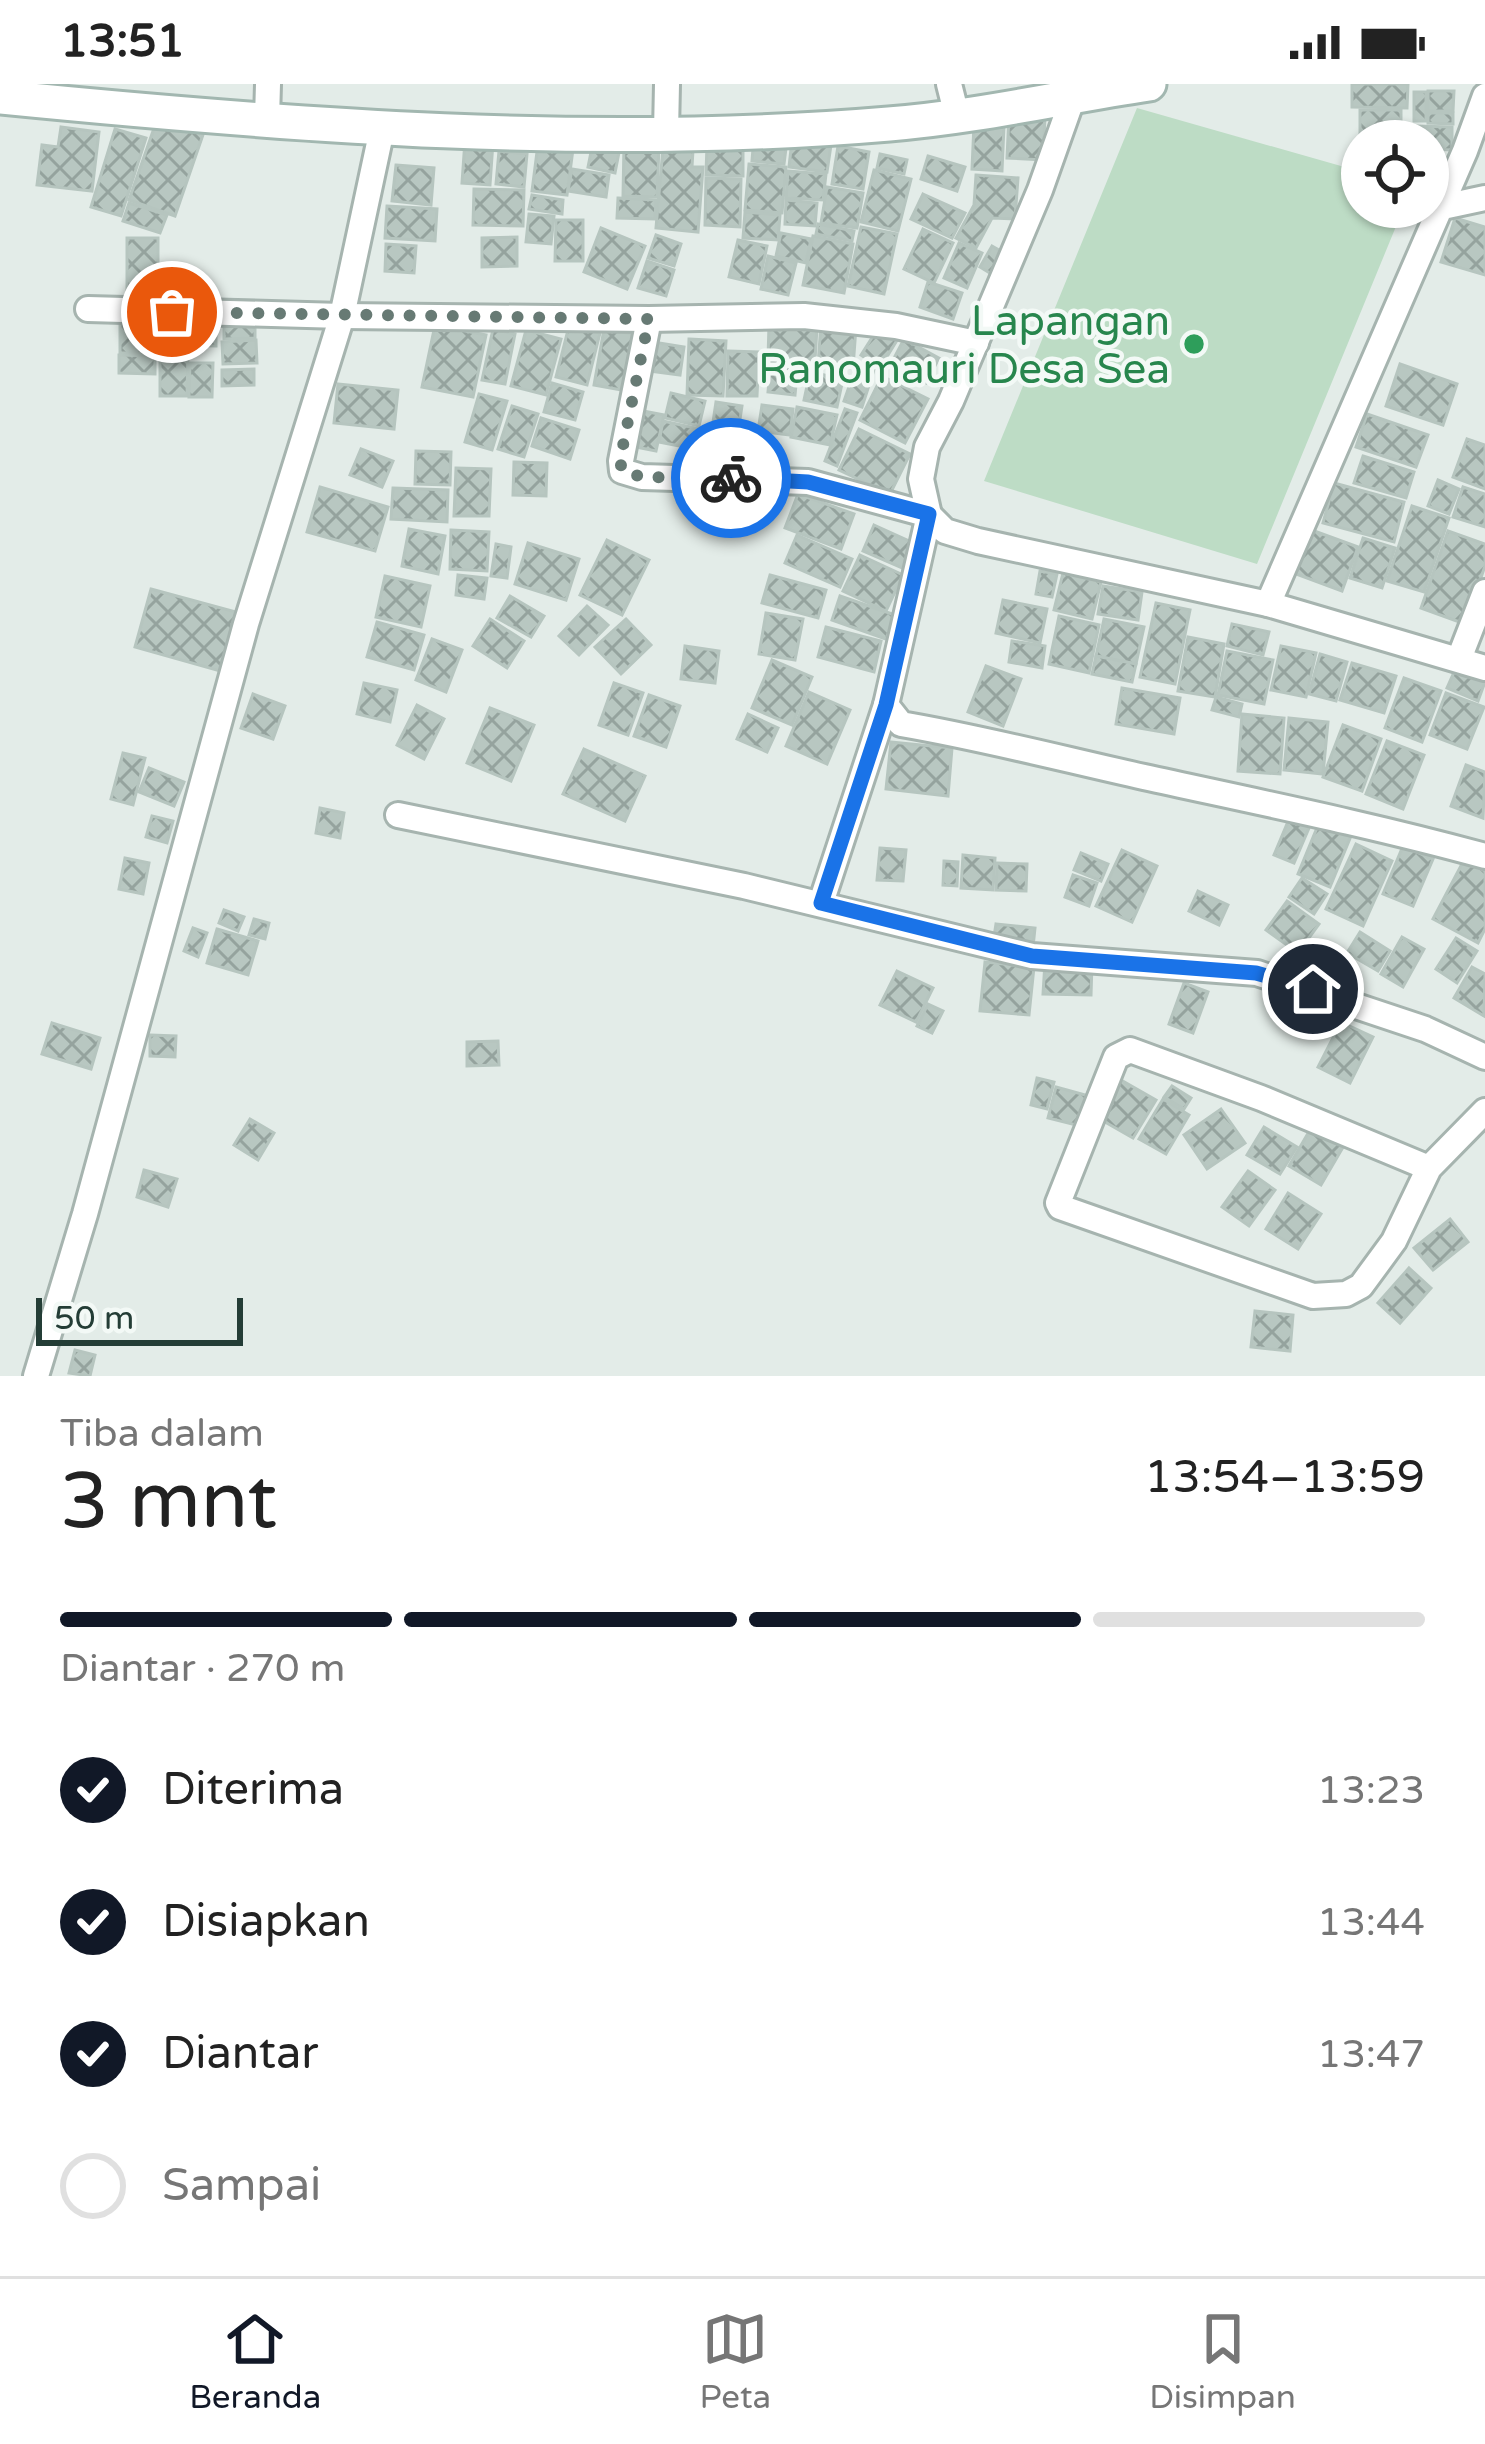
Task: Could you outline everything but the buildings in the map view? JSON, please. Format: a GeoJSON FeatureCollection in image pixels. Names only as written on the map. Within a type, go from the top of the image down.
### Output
{"type":"FeatureCollection","features":[{"type":"Feature","properties":{"kind":"main road"},"geometry":{"type":"LineString","coordinates":[[0,97],[382,130],[666,132],[889,124],[953,100],[1073,97],[1149,84]]}},
{"type":"Feature","properties":{"kind":"street"},"geometry":{"type":"LineString","coordinates":[[268,84],[268,119]]}},
{"type":"Feature","properties":{"kind":"street"},"geometry":{"type":"LineString","coordinates":[[666,132],[668,84]]}},
{"type":"Feature","properties":{"kind":"street"},"geometry":{"type":"LineString","coordinates":[[1449,182],[1485,96]]}},
{"type":"Feature","properties":{"kind":"street"},"geometry":{"type":"LineString","coordinates":[[821,903],[886,705],[929,514],[922,479],[927,447],[1040,190],[1073,97]]}},
{"type":"Feature","properties":{"kind":"street"},"geometry":{"type":"LineString","coordinates":[[36,1376],[85,1214],[246,624],[342,316],[382,130]]}},
{"type":"Feature","properties":{"kind":"street"},"geometry":{"type":"LineString","coordinates":[[1449,206],[1485,198]]}},
{"type":"Feature","properties":{"kind":"street"},"geometry":{"type":"LineString","coordinates":[[1268,604],[1429,228]]}},
{"type":"Feature","properties":{"kind":"street"},"geometry":{"type":"LineString","coordinates":[[88,309],[342,316],[828,317],[976,343]]}},
{"type":"Feature","properties":{"kind":"street"},"geometry":{"type":"LineString","coordinates":[[649,319],[620,460],[622,471],[642,477],[808,482],[929,514],[945,531],[978,541],[1268,604],[1485,668]]}},
{"type":"Feature","properties":{"kind":"street"},"geometry":{"type":"LineString","coordinates":[[1459,659],[1485,592]]}},
{"type":"Feature","properties":{"kind":"street"},"geometry":{"type":"LineString","coordinates":[[886,705],[901,724],[1310,811],[1485,856]]}},
{"type":"Feature","properties":{"kind":"street"},"geometry":{"type":"LineString","coordinates":[[398,815],[821,903],[1032,956],[1256,973],[1425,1029],[1485,1057]]}},
{"type":"Feature","properties":{"kind":"street"},"geometry":{"type":"LineString","coordinates":[[1429,1168],[1130,1050],[1116,1057],[1058,1203],[1060,1208],[1248,1275],[1332,1298],[1361,1286],[1394,1241],[1429,1168],[1485,1111]]}},
{"type":"Feature","properties":{"kind":"green space","name":"Lapangan Ranomauri Desa Sea"},"geometry":{"type":"Polygon","coordinates":[[[1137,108],[1341,166],[1341,228],[1395,228],[1257,564],[984,481],[1137,108]]]}},
{"type":"Feature","properties":{"kind":"way so far"},"geometry":{"type":"LineString","coordinates":[[172,312],[649,319],[620,460],[622,471],[642,477],[731,478]]}},
{"type":"Feature","properties":{"kind":"place","name":"Lapangan Ranomauri Desa Sea"},"geometry":{"type":"Point","coordinates":[1194,344]}},
{"type":"Feature","properties":{"kind":"route"},"geometry":{"type":"LineString","coordinates":[[731,478],[808,482],[929,514],[886,705],[821,903],[1032,956],[1256,973],[1313,989]]}}]}
